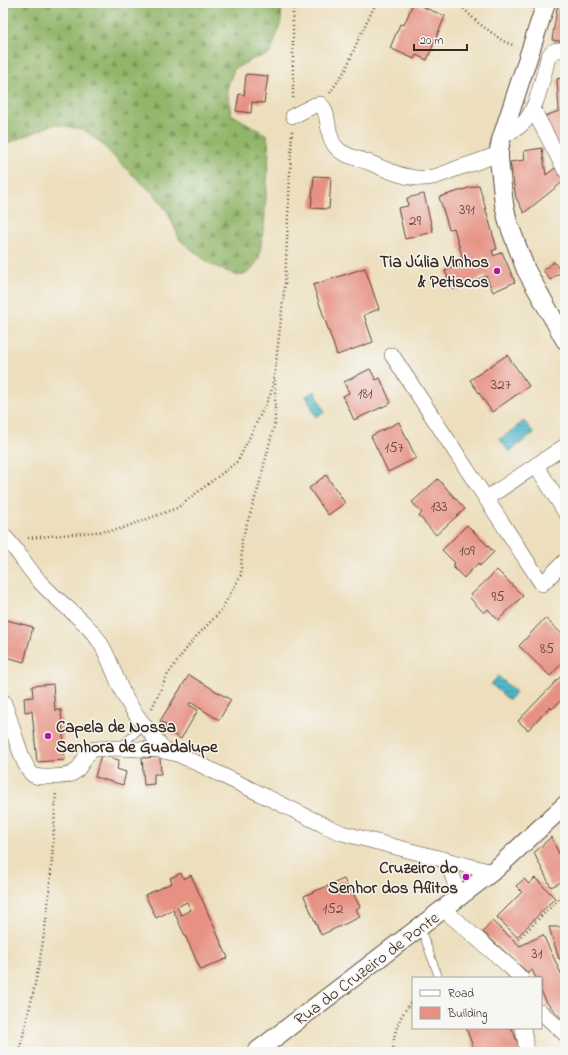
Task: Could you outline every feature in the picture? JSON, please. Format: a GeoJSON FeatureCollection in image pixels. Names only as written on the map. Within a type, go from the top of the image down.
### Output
{"type":"FeatureCollection","features":[{"type":"Feature","properties":{"kind":"street"},"geometry":{"type":"LineString","coordinates":[[546,3],[503,135],[499,154],[505,210],[520,257],[529,278],[565,340]]}},
{"type":"Feature","properties":{"kind":"street"},"geometry":{"type":"LineString","coordinates":[[503,135],[519,127],[526,120],[533,109],[548,58],[551,53],[556,50],[565,51]]}},
{"type":"Feature","properties":{"kind":"street"},"geometry":{"type":"LineString","coordinates":[[293,116],[315,105],[321,105],[325,111],[331,140],[338,150],[402,175],[418,178],[430,178],[499,154]]}},
{"type":"Feature","properties":{"kind":"street"},"geometry":{"type":"LineString","coordinates":[[533,109],[565,170]]}},
{"type":"Feature","properties":{"kind":"street"},"geometry":{"type":"LineString","coordinates":[[392,355],[542,584],[565,560]]}},
{"type":"Feature","properties":{"kind":"street"},"geometry":{"type":"LineString","coordinates":[[487,498],[565,446]]}},
{"type":"Feature","properties":{"kind":"street"},"geometry":{"type":"LineString","coordinates":[[536,465],[565,512]]}},
{"type":"Feature","properties":{"kind":"street"},"geometry":{"type":"LineString","coordinates":[[5,538],[41,583],[85,624],[98,639],[105,650],[129,706],[165,751]]}},
{"type":"Feature","properties":{"kind":"street"},"geometry":{"type":"LineString","coordinates":[[3,701],[27,769],[37,776],[69,775],[75,772],[92,750],[100,748],[165,751],[177,754],[197,763],[335,830],[349,835],[492,872]]}},
{"type":"Feature","properties":{"kind":"street","name":"Rua do Cruzeiro de Ponte"},"geometry":{"type":"LineString","coordinates":[[256,1052],[492,872],[565,805]]}},
{"type":"Feature","properties":{"kind":"street"},"geometry":{"type":"LineString","coordinates":[[443,859],[454,877],[458,898]]}},
{"type":"Feature","properties":{"kind":"street"},"geometry":{"type":"LineString","coordinates":[[443,909],[517,976]]}},
{"type":"Feature","properties":{"kind":"street"},"geometry":{"type":"LineString","coordinates":[[542,1013],[565,1034]]}},
{"type":"Feature","properties":{"kind":"street"},"geometry":{"type":"LineString","coordinates":[[523,1029],[527,1052]]}},
{"type":"Feature","properties":{"kind":"lane"},"geometry":{"type":"LineString","coordinates":[[118,748],[144,725]]}},
{"type":"Feature","properties":{"kind":"lane"},"geometry":{"type":"LineString","coordinates":[[420,927],[439,977]]}},
{"type":"Feature","properties":{"kind":"path"},"geometry":{"type":"LineString","coordinates":[[5,538],[117,530],[177,508],[238,461],[272,393],[275,371],[285,283],[293,116],[293,3]]}},
{"type":"Feature","properties":{"kind":"path"},"geometry":{"type":"LineString","coordinates":[[321,105],[346,69],[376,3]]}},
{"type":"Feature","properties":{"kind":"path"},"geometry":{"type":"LineString","coordinates":[[458,3],[477,22],[503,41],[530,52]]}},
{"type":"Feature","properties":{"kind":"path"},"geometry":{"type":"LineString","coordinates":[[144,725],[168,674],[192,641],[220,612],[241,575],[242,539],[258,489],[275,422],[275,371]]}},
{"type":"Feature","properties":{"kind":"path"},"geometry":{"type":"LineString","coordinates":[[18,1052],[33,994],[46,925],[57,776]]}},
{"type":"Feature","properties":{"kind":"path"},"geometry":{"type":"LineString","coordinates":[[518,939],[565,893]]}},
{"type":"Feature","properties":{"kind":"path"},"geometry":{"type":"LineString","coordinates":[[393,1052],[394,1035],[397,1025],[412,1001]]}},
{"type":"Feature","properties":{"kind":"green space"},"geometry":{"type":"Polygon","coordinates":[[[3,3],[282,3],[281,22],[270,54],[253,59],[234,69],[227,89],[231,114],[267,135],[269,153],[264,225],[259,259],[249,272],[238,276],[210,264],[180,240],[168,213],[155,195],[123,166],[102,144],[84,130],[55,124],[8,143],[3,143],[3,3]]]}},
{"type":"Feature","properties":{"kind":"water"},"geometry":{"type":"Polygon","coordinates":[[[315,391],[325,412],[316,417],[306,396],[315,391]]]}},
{"type":"Feature","properties":{"kind":"water"},"geometry":{"type":"Polygon","coordinates":[[[524,421],[534,433],[509,452],[500,439],[524,421]]]}},
{"type":"Feature","properties":{"kind":"water"},"geometry":{"type":"Polygon","coordinates":[[[498,676],[516,692],[509,700],[491,684],[498,676]]]}},
{"type":"Feature","properties":{"kind":"building"},"geometry":{"type":"Polygon","coordinates":[[[413,3],[445,16],[427,60],[416,55],[414,59],[390,48],[400,24],[404,25],[413,3]]]}},
{"type":"Feature","properties":{"kind":"building"},"geometry":{"type":"Polygon","coordinates":[[[558,3],[565,3],[565,42],[552,40],[558,3]]]}},
{"type":"Feature","properties":{"kind":"building"},"geometry":{"type":"Polygon","coordinates":[[[246,74],[268,76],[264,103],[252,102],[251,113],[236,111],[239,94],[244,95],[246,74]]]}},
{"type":"Feature","properties":{"kind":"building"},"geometry":{"type":"Polygon","coordinates":[[[565,77],[565,140],[555,144],[545,116],[559,111],[557,79],[565,77]]]}},
{"type":"Feature","properties":{"kind":"building"},"geometry":{"type":"Polygon","coordinates":[[[542,148],[546,175],[555,168],[565,180],[524,213],[516,198],[510,162],[525,160],[524,151],[542,148]]]}},
{"type":"Feature","properties":{"kind":"building"},"geometry":{"type":"Polygon","coordinates":[[[314,176],[331,177],[329,209],[311,208],[314,176]]]}},
{"type":"Feature","properties":{"kind":"building"},"geometry":{"type":"Polygon","coordinates":[[[479,185],[497,249],[492,251],[494,256],[502,252],[515,282],[493,292],[486,276],[453,290],[445,271],[464,263],[454,228],[449,229],[439,197],[479,185]]]}},
{"type":"Feature","properties":{"kind":"building"},"geometry":{"type":"Polygon","coordinates":[[[424,194],[433,232],[405,239],[398,208],[408,206],[407,198],[424,194]]]}},
{"type":"Feature","properties":{"kind":"building"},"geometry":{"type":"Polygon","coordinates":[[[554,262],[561,272],[550,280],[543,270],[554,262]]]}},
{"type":"Feature","properties":{"kind":"building"},"geometry":{"type":"Polygon","coordinates":[[[365,268],[379,309],[364,315],[373,342],[337,355],[313,285],[365,268]]]}},
{"type":"Feature","properties":{"kind":"building"},"geometry":{"type":"Polygon","coordinates":[[[507,355],[529,386],[492,412],[470,380],[507,355]]]}},
{"type":"Feature","properties":{"kind":"building"},"geometry":{"type":"Polygon","coordinates":[[[370,369],[376,380],[380,378],[391,403],[354,420],[343,396],[349,393],[344,382],[370,369]]]}},
{"type":"Feature","properties":{"kind":"building"},"geometry":{"type":"Polygon","coordinates":[[[399,422],[416,458],[388,472],[371,436],[399,422]]]}},
{"type":"Feature","properties":{"kind":"building"},"geometry":{"type":"Polygon","coordinates":[[[326,475],[345,503],[328,515],[309,488],[326,475]]]}},
{"type":"Feature","properties":{"kind":"building"},"geometry":{"type":"Polygon","coordinates":[[[438,479],[465,509],[436,535],[419,516],[422,513],[412,502],[438,479]]]}},
{"type":"Feature","properties":{"kind":"building"},"geometry":{"type":"Polygon","coordinates":[[[467,525],[494,552],[480,566],[478,563],[464,578],[452,566],[455,563],[442,550],[467,525]]]}},
{"type":"Feature","properties":{"kind":"building"},"geometry":{"type":"Polygon","coordinates":[[[497,570],[523,596],[498,620],[488,609],[484,613],[469,597],[497,570]]]}},
{"type":"Feature","properties":{"kind":"building"},"geometry":{"type":"Polygon","coordinates":[[[545,618],[565,637],[565,660],[550,676],[519,646],[545,618]]]}},
{"type":"Feature","properties":{"kind":"building"},"geometry":{"type":"Polygon","coordinates":[[[3,619],[33,627],[24,662],[3,656],[3,619]]]}},
{"type":"Feature","properties":{"kind":"building"},"geometry":{"type":"Polygon","coordinates":[[[565,672],[565,697],[552,709],[550,707],[528,730],[518,721],[565,672]]]}},
{"type":"Feature","properties":{"kind":"building"},"geometry":{"type":"Polygon","coordinates":[[[189,675],[231,700],[219,720],[190,702],[189,705],[198,710],[181,739],[164,729],[166,725],[160,721],[189,675]]]}},
{"type":"Feature","properties":{"kind":"building","name":"Capela de Nossa Senhora de Guadalupe"},"geometry":{"type":"Polygon","coordinates":[[[53,684],[55,710],[61,710],[65,760],[37,762],[32,711],[25,712],[24,698],[33,697],[32,686],[53,684]]]}},
{"type":"Feature","properties":{"kind":"building"},"geometry":{"type":"Polygon","coordinates":[[[101,755],[119,760],[117,769],[126,772],[123,785],[95,777],[101,755]]]}},
{"type":"Feature","properties":{"kind":"building"},"geometry":{"type":"Polygon","coordinates":[[[160,757],[161,774],[154,774],[154,784],[144,785],[142,758],[160,757]]]}},
{"type":"Feature","properties":{"kind":"building"},"geometry":{"type":"Polygon","coordinates":[[[551,837],[565,866],[565,880],[551,887],[534,853],[551,837]]]}},
{"type":"Feature","properties":{"kind":"building"},"geometry":{"type":"Polygon","coordinates":[[[181,873],[184,879],[191,875],[228,958],[201,970],[173,910],[156,918],[145,895],[172,883],[170,878],[181,873]],[[187,902],[177,907],[181,915],[191,910],[187,902]]]}},
{"type":"Feature","properties":{"kind":"building"},"geometry":{"type":"Polygon","coordinates":[[[535,878],[555,898],[517,937],[497,917],[522,892],[516,886],[524,879],[529,884],[535,878]]]}},
{"type":"Feature","properties":{"kind":"building"},"geometry":{"type":"Polygon","coordinates":[[[344,879],[360,907],[356,909],[360,917],[321,935],[304,896],[344,879]]]}},
{"type":"Feature","properties":{"kind":"building"},"geometry":{"type":"Polygon","coordinates":[[[492,921],[520,946],[543,935],[565,982],[565,1017],[562,1019],[547,1003],[542,993],[542,977],[536,977],[532,970],[528,973],[483,932],[492,921]]]}},
{"type":"Feature","properties":{"kind":"building"},"geometry":{"type":"Polygon","coordinates":[[[549,927],[565,927],[565,958],[559,959],[549,927]]]}},
{"type":"Feature","properties":{"kind":"building"},"geometry":{"type":"Polygon","coordinates":[[[466,1029],[512,1029],[521,1052],[475,1052],[466,1029]]]}},
{"type":"Feature","properties":{"kind":"place","name":"Tia Júlia Vinhos & Petiscos"},"geometry":{"type":"Point","coordinates":[497,271]}},
{"type":"Feature","properties":{"kind":"place","name":"Capela de Nossa Senhora de Guadalupe"},"geometry":{"type":"Point","coordinates":[48,736]}},
{"type":"Feature","properties":{"kind":"place","name":"Cruzeiro do Senhor dos Aflitos"},"geometry":{"type":"Point","coordinates":[466,877]}}]}
